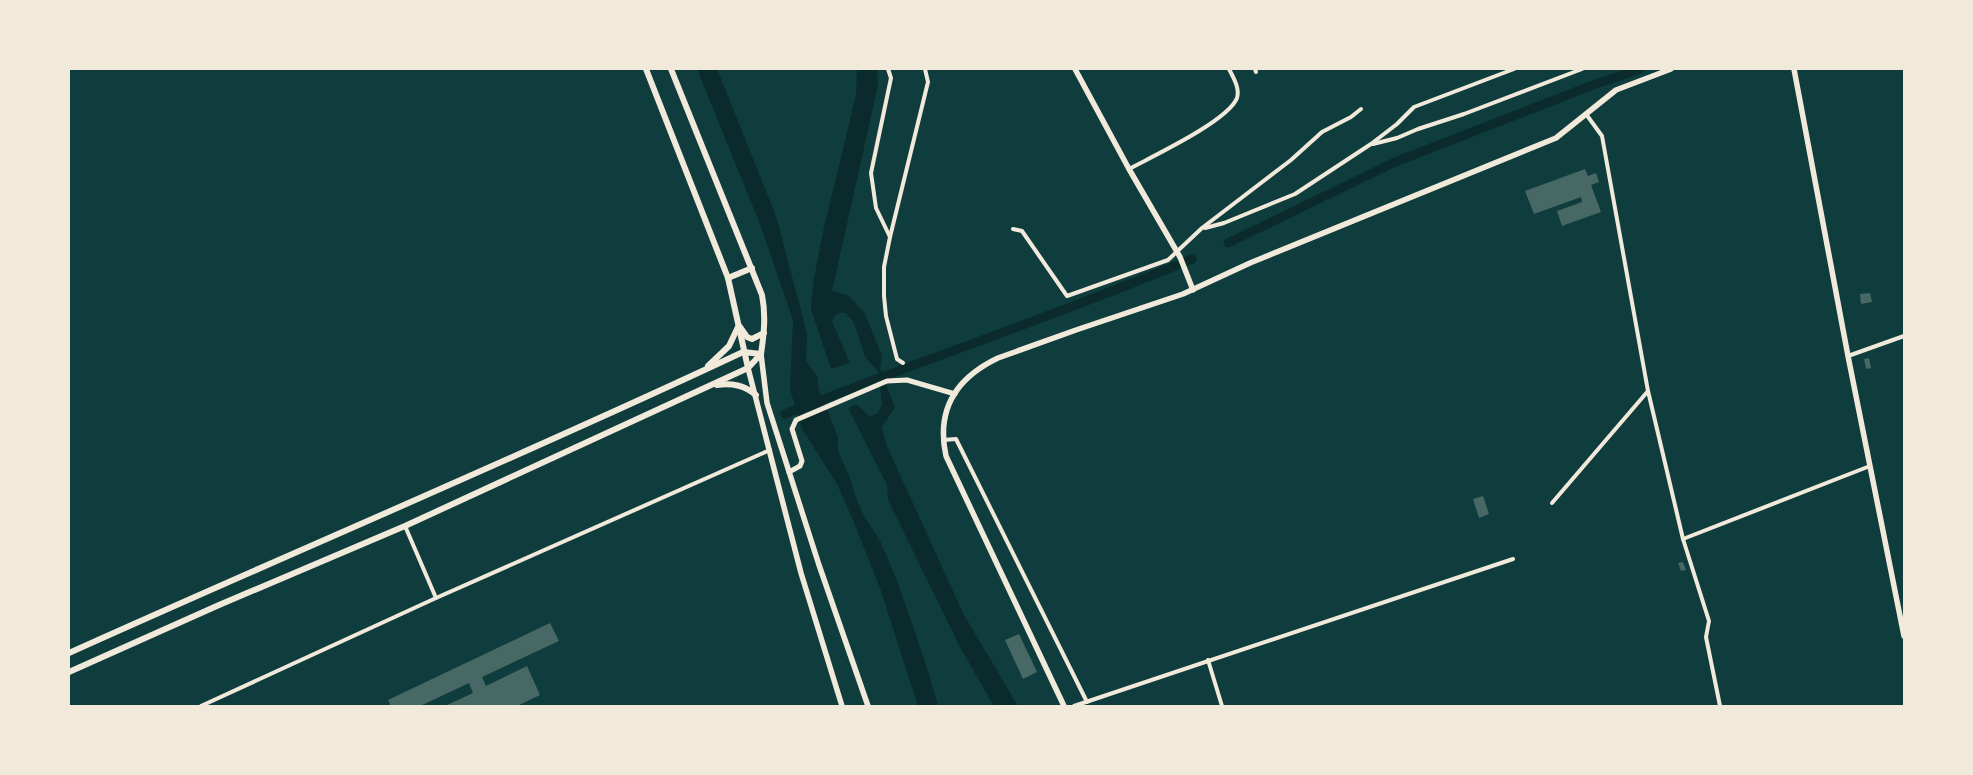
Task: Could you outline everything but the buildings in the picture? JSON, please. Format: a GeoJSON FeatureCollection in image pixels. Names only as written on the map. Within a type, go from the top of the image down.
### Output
{"type":"FeatureCollection","features":[{"type":"Feature","properties":{"kind":"main road"},"geometry":{"type":"LineString","coordinates":[[671,69],[762,295],[764,333],[760,354],[767,403],[868,706]]}},
{"type":"Feature","properties":{"kind":"main road"},"geometry":{"type":"LineString","coordinates":[[1075,69],[1178,254],[1193,290]]}},
{"type":"Feature","properties":{"kind":"main road"},"geometry":{"type":"LineString","coordinates":[[1064,706],[951,470],[942,440],[945,416],[955,394],[971,375],[998,358],[1193,290],[1250,262],[1556,138],[1616,90],[1671,69]]}},
{"type":"Feature","properties":{"kind":"main road"},"geometry":{"type":"LineString","coordinates":[[1794,69],[1848,356],[1904,636]]}},
{"type":"Feature","properties":{"kind":"main road"},"geometry":{"type":"LineString","coordinates":[[649,70],[728,278],[739,324],[743,352],[756,395],[801,573],[842,706]]}},
{"type":"Feature","properties":{"kind":"main road"},"geometry":{"type":"LineString","coordinates":[[728,278],[752,268]]}},
{"type":"Feature","properties":{"kind":"main road"},"geometry":{"type":"LineString","coordinates":[[739,324],[744,333],[752,339],[764,333]]}},
{"type":"Feature","properties":{"kind":"main road"},"geometry":{"type":"LineString","coordinates":[[702,370],[729,346],[739,324]]}},
{"type":"Feature","properties":{"kind":"main road"},"geometry":{"type":"LineString","coordinates":[[69,653],[212,588],[423,498],[743,352],[760,354]]}},
{"type":"Feature","properties":{"kind":"main road"},"geometry":{"type":"LineString","coordinates":[[69,672],[228,601],[405,526],[748,368],[760,354]]}},
{"type":"Feature","properties":{"kind":"main road"},"geometry":{"type":"LineString","coordinates":[[709,386],[734,384],[749,389],[756,395]]}},
{"type":"Feature","properties":{"kind":"street"},"geometry":{"type":"LineString","coordinates":[[888,69],[891,78],[871,173],[876,208],[890,237]]}},
{"type":"Feature","properties":{"kind":"street"},"geometry":{"type":"LineString","coordinates":[[902,363],[897,359],[885,306],[884,267],[928,82],[925,69]]}},
{"type":"Feature","properties":{"kind":"street"},"geometry":{"type":"LineString","coordinates":[[1129,169],[1218,119],[1237,99],[1238,90],[1229,69]]}},
{"type":"Feature","properties":{"kind":"street"},"geometry":{"type":"LineString","coordinates":[[1202,228],[1224,223],[1295,194],[1371,144],[1397,124],[1414,107],[1514,69]]}},
{"type":"Feature","properties":{"kind":"street"},"geometry":{"type":"LineString","coordinates":[[1371,144],[1397,138],[1582,69]]}},
{"type":"Feature","properties":{"kind":"street"},"geometry":{"type":"LineString","coordinates":[[1014,228],[1022,231],[1067,296],[1168,260],[1178,254],[1202,228],[1290,160],[1322,132],[1351,116],[1361,108]]}},
{"type":"Feature","properties":{"kind":"street"},"geometry":{"type":"LineString","coordinates":[[1586,114],[1602,136],[1648,391],[1683,539],[1709,621],[1706,637],[1720,706]]}},
{"type":"Feature","properties":{"kind":"street"},"geometry":{"type":"LineString","coordinates":[[1848,356],[1904,336]]}},
{"type":"Feature","properties":{"kind":"street"},"geometry":{"type":"LineString","coordinates":[[789,472],[800,466],[802,461],[792,429],[796,420],[887,381],[907,380],[955,394]]}},
{"type":"Feature","properties":{"kind":"street"},"geometry":{"type":"LineString","coordinates":[[1552,504],[1648,391]]}},
{"type":"Feature","properties":{"kind":"street"},"geometry":{"type":"LineString","coordinates":[[942,440],[956,439],[1086,702]]}},
{"type":"Feature","properties":{"kind":"street"},"geometry":{"type":"LineString","coordinates":[[202,706],[436,598],[770,450]]}},
{"type":"Feature","properties":{"kind":"street"},"geometry":{"type":"LineString","coordinates":[[1683,539],[1870,466]]}},
{"type":"Feature","properties":{"kind":"street"},"geometry":{"type":"LineString","coordinates":[[405,526],[436,598]]}},
{"type":"Feature","properties":{"kind":"street"},"geometry":{"type":"LineString","coordinates":[[1074,706],[1513,559]]}},
{"type":"Feature","properties":{"kind":"street"},"geometry":{"type":"LineString","coordinates":[[1208,660],[1222,706]]}},
{"type":"Feature","properties":{"kind":"water"},"geometry":{"type":"Polygon","coordinates":[[[697,69],[717,69],[776,216],[807,333],[806,361],[817,376],[819,390],[838,437],[838,451],[851,480],[854,493],[863,514],[880,541],[896,578],[925,661],[938,706],[918,706],[880,588],[853,520],[837,484],[801,427],[790,389],[793,320],[760,224],[697,69]]]}},
{"type":"Feature","properties":{"kind":"water"},"geometry":{"type":"Polygon","coordinates":[[[857,69],[877,69],[878,85],[832,291],[848,295],[865,314],[882,356],[880,369],[895,407],[882,427],[886,444],[963,613],[1018,706],[994,706],[961,649],[888,500],[887,485],[848,408],[856,404],[870,417],[878,413],[882,404],[878,371],[865,357],[854,323],[846,313],[838,314],[832,321],[850,363],[831,369],[811,309],[813,284],[823,232],[856,95],[857,69]]]}},
{"type":"Feature","properties":{"kind":"waterway"},"geometry":{"type":"LineString","coordinates":[[1228,243],[1395,162],[1593,85],[1640,69]]}},
{"type":"Feature","properties":{"kind":"waterway"},"geometry":{"type":"LineString","coordinates":[[785,414],[1142,280],[1192,259]]}},
{"type":"Feature","properties":{"kind":"waterway"},"geometry":{"type":"LineString","coordinates":[[879,372],[886,374]]}}]}
